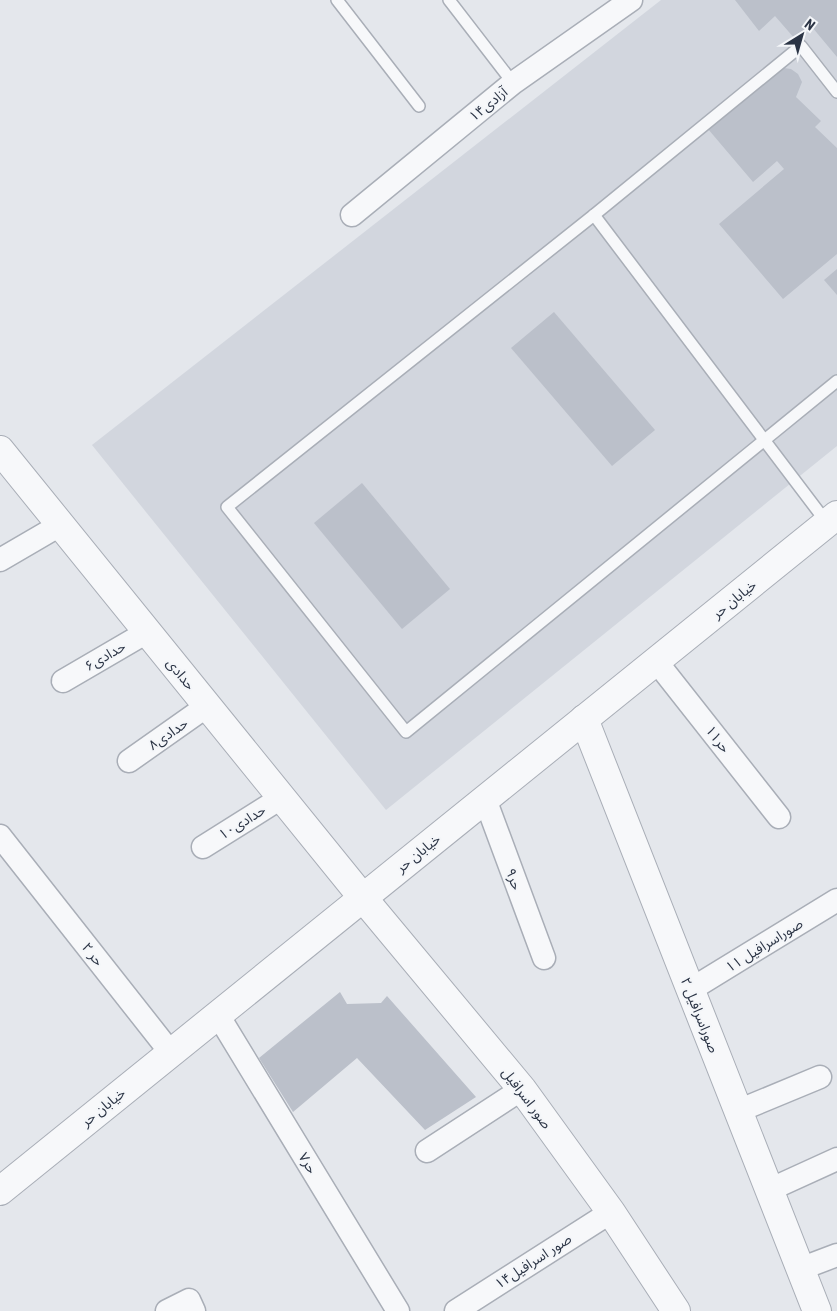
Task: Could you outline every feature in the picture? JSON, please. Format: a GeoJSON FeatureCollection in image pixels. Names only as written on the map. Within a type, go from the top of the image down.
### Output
{"type":"FeatureCollection","features":[{"type":"Feature","properties":{"kind":"street","name":"آزادی۱۴"},"geometry":{"type":"LineString","coordinates":[[352,215],[513,84],[631,0]]}},
{"type":"Feature","properties":{"kind":"street","name":"حدادی"},"geometry":{"type":"LineString","coordinates":[[0,450],[362,898]]}},
{"type":"Feature","properties":{"kind":"street","name":"خیابان حر"},"geometry":{"type":"LineString","coordinates":[[0,1191],[832,519]]}},
{"type":"Feature","properties":{"kind":"street"},"geometry":{"type":"LineString","coordinates":[[0,560],[60,525]]}},
{"type":"Feature","properties":{"kind":"street","name":"۶حدادی"},"geometry":{"type":"LineString","coordinates":[[63,681],[147,632]]}},
{"type":"Feature","properties":{"kind":"street","name":"حر۱۱"},"geometry":{"type":"LineString","coordinates":[[656,661],[779,817]]}},
{"type":"Feature","properties":{"kind":"street","name":"۸حدادی"},"geometry":{"type":"LineString","coordinates":[[129,761],[207,706]]}},
{"type":"Feature","properties":{"kind":"street","name":"صوراسرافیل ۲"},"geometry":{"type":"LineString","coordinates":[[584,719],[817,1311]]}},
{"type":"Feature","properties":{"kind":"street","name":"حدادی۱۰"},"geometry":{"type":"LineString","coordinates":[[203,847],[281,798]]}},
{"type":"Feature","properties":{"kind":"street","name":"حر۹"},"geometry":{"type":"LineString","coordinates":[[485,799],[544,958]]}},
{"type":"Feature","properties":{"kind":"street","name":"۲ حر"},"geometry":{"type":"LineString","coordinates":[[0,836],[171,1053]]}},
{"type":"Feature","properties":{"kind":"street","name":"صور اسرافیل"},"geometry":{"type":"LineString","coordinates":[[362,898],[522,1089],[611,1212],[676,1311]]}},
{"type":"Feature","properties":{"kind":"street","name":"صوراسرافیل ۱۱"},"geometry":{"type":"LineString","coordinates":[[690,990],[837,900]]}},
{"type":"Feature","properties":{"kind":"street","name":"حر۷"},"geometry":{"type":"LineString","coordinates":[[218,1015],[398,1311]]}},
{"type":"Feature","properties":{"kind":"street"},"geometry":{"type":"LineString","coordinates":[[738,1111],[820,1076]]}},
{"type":"Feature","properties":{"kind":"street"},"geometry":{"type":"LineString","coordinates":[[426,1151],[522,1089]]}},
{"type":"Feature","properties":{"kind":"street"},"geometry":{"type":"LineString","coordinates":[[769,1190],[837,1159]]}},
{"type":"Feature","properties":{"kind":"street","name":"صور اسرافیل۱۴"},"geometry":{"type":"LineString","coordinates":[[456,1311],[611,1212]]}},
{"type":"Feature","properties":{"kind":"street"},"geometry":{"type":"LineString","coordinates":[[800,1269],[837,1256]]}},
{"type":"Feature","properties":{"kind":"street"},"geometry":{"type":"LineString","coordinates":[[167,1311],[191,1306]]}},
{"type":"Feature","properties":{"kind":"lane"},"geometry":{"type":"LineString","coordinates":[[337,0],[419,106]]}},
{"type":"Feature","properties":{"kind":"lane"},"geometry":{"type":"LineString","coordinates":[[449,0],[513,84]]}},
{"type":"Feature","properties":{"kind":"lane"},"geometry":{"type":"LineString","coordinates":[[837,92],[801,46],[594,215],[227,507],[406,732],[837,381]]}},
{"type":"Feature","properties":{"kind":"lane"},"geometry":{"type":"LineString","coordinates":[[594,215],[765,441],[832,519]]}},
{"type":"Feature","properties":{"kind":"shaded area"},"geometry":{"type":"Polygon","coordinates":[[[661,0],[837,0],[837,446],[386,810],[92,445],[661,0]]]}},
{"type":"Feature","properties":{"kind":"building"},"geometry":{"type":"Polygon","coordinates":[[[735,0],[837,0],[837,57],[812,27],[795,39],[775,16],[759,31],[735,0]]]}},
{"type":"Feature","properties":{"kind":"building"},"geometry":{"type":"Polygon","coordinates":[[[784,68],[791,69],[798,74],[802,82],[796,97],[821,121],[815,127],[837,148],[837,254],[783,299],[719,224],[784,169],[777,161],[753,182],[708,129],[776,71],[784,68]]]}},
{"type":"Feature","properties":{"kind":"building"},"geometry":{"type":"Polygon","coordinates":[[[837,269],[837,295],[824,280],[837,269]]]}},
{"type":"Feature","properties":{"kind":"building"},"geometry":{"type":"Polygon","coordinates":[[[554,312],[655,430],[612,466],[511,348],[554,312]]]}},
{"type":"Feature","properties":{"kind":"building"},"geometry":{"type":"Polygon","coordinates":[[[362,483],[450,589],[402,629],[314,523],[362,483]]]}},
{"type":"Feature","properties":{"kind":"building"},"geometry":{"type":"Polygon","coordinates":[[[340,992],[347,1004],[381,1003],[387,996],[476,1097],[425,1130],[357,1058],[293,1112],[259,1058],[340,992]]]}}]}
